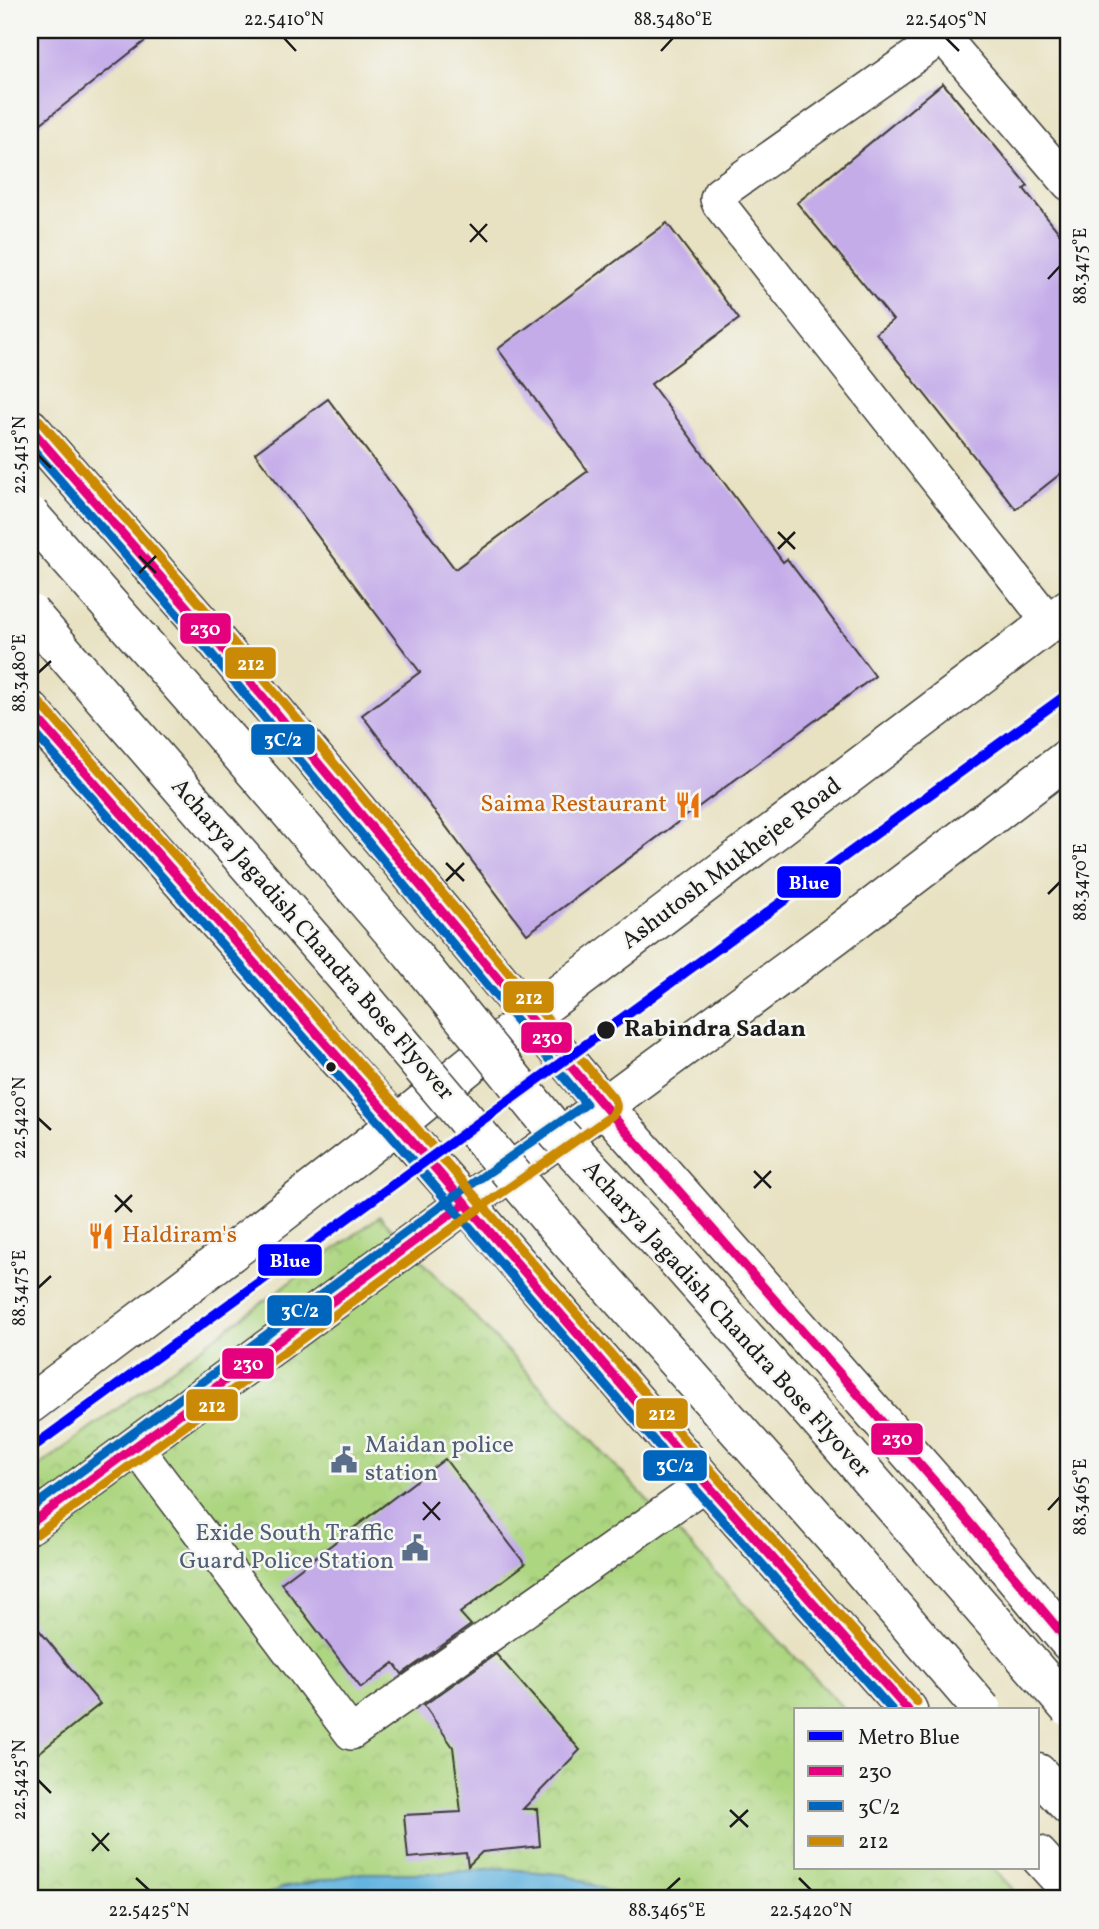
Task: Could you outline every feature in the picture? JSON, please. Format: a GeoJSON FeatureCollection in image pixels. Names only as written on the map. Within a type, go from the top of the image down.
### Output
{"type":"FeatureCollection","features":[{"type":"Feature","properties":{"kind":"main road"},"geometry":{"type":"LineString","coordinates":[[30,428],[213,636],[604,1106],[943,1491],[1069,1642]]}},
{"type":"Feature","properties":{"kind":"main road","name":"Acharya Jagadish Chandra Bose Flyover"},"geometry":{"type":"LineString","coordinates":[[30,515],[402,943],[558,1134],[714,1302],[1069,1708]]}},
{"type":"Feature","properties":{"kind":"main road","name":"Acharya Jagadish Chandra Bose Flyover"},"geometry":{"type":"LineString","coordinates":[[30,613],[349,981],[554,1224],[845,1550],[980,1708]]}},
{"type":"Feature","properties":{"kind":"main road","name":"Ashutosh Mukhejee Road"},"geometry":{"type":"LineString","coordinates":[[30,1405],[397,1124],[529,1017],[1060,616]]}},
{"type":"Feature","properties":{"kind":"main road"},"geometry":{"type":"LineString","coordinates":[[30,710],[397,1124],[706,1483],[906,1708]]}},
{"type":"Feature","properties":{"kind":"main road"},"geometry":{"type":"LineString","coordinates":[[30,1524],[466,1203],[604,1106],[1069,757]]}},
{"type":"Feature","properties":{"kind":"main road"},"geometry":{"type":"LineString","coordinates":[[1040,1775],[1069,1806]]}},
{"type":"Feature","properties":{"kind":"main road"},"geometry":{"type":"LineString","coordinates":[[1040,1856],[1069,1889]]}},
{"type":"Feature","properties":{"kind":"lane"},"geometry":{"type":"LineString","coordinates":[[1060,616],[717,199],[719,194],[944,38],[1069,184]]}},
{"type":"Feature","properties":{"kind":"lane"},"geometry":{"type":"LineString","coordinates":[[135,1447],[351,1733],[706,1483]]}},
{"type":"Feature","properties":{"kind":"green space"},"geometry":{"type":"Polygon","coordinates":[[[380,1216],[843,1708],[794,1708],[794,1870],[995,1870],[1022,1899],[30,1899],[30,1473],[380,1216]]]}},
{"type":"Feature","properties":{"kind":"water"},"geometry":{"type":"Polygon","coordinates":[[[499,1868],[568,1875],[627,1899],[257,1899],[281,1888],[361,1873],[440,1873],[499,1868]]]}},
{"type":"Feature","properties":{"kind":"building"},"geometry":{"type":"Polygon","coordinates":[[[30,30],[159,30],[30,132],[30,30]]]}},
{"type":"Feature","properties":{"kind":"building"},"geometry":{"type":"Polygon","coordinates":[[[943,83],[1028,186],[1024,189],[1069,245],[1069,467],[1016,509],[876,333],[893,320],[797,203],[943,83]]]}},
{"type":"Feature","properties":{"kind":"building"},"geometry":{"type":"Polygon","coordinates":[[[667,223],[739,319],[651,384],[783,562],[787,559],[875,676],[527,934],[362,715],[420,672],[255,453],[328,399],[455,569],[588,471],[498,349],[667,223]]]}},
{"type":"Feature","properties":{"kind":"building"},"geometry":{"type":"Polygon","coordinates":[[[445,1459],[525,1564],[460,1613],[471,1625],[402,1674],[394,1663],[361,1688],[281,1583],[445,1459]]]}},
{"type":"Feature","properties":{"kind":"building"},"geometry":{"type":"Polygon","coordinates":[[[30,1619],[100,1704],[30,1760],[30,1619]]]}},
{"type":"Feature","properties":{"kind":"building"},"geometry":{"type":"Polygon","coordinates":[[[496,1654],[580,1750],[523,1809],[537,1809],[540,1846],[482,1852],[468,1866],[466,1853],[408,1858],[404,1815],[461,1812],[453,1747],[424,1705],[496,1654]]]}},
{"type":"Feature","properties":{"kind":"metro line","name":"Blue"},"geometry":{"type":"LineString","coordinates":[[30,1449],[1069,693]]}},
{"type":"Feature","properties":{"kind":"transit line","name":"212"},"geometry":{"type":"LineString","coordinates":[[37,1534],[616,1110],[613,1098],[222,629],[39,420]]}},
{"type":"Feature","properties":{"kind":"transit line","name":"230"},"geometry":{"type":"LineString","coordinates":[[30,428],[213,637],[604,1106],[943,1491],[1069,1642]]}},
{"type":"Feature","properties":{"kind":"transit line","name":"3C/2"},"geometry":{"type":"LineString","coordinates":[[30,446],[204,645],[586,1104],[459,1193],[30,1509]]}},
{"type":"Feature","properties":{"kind":"transit line","name":"212"},"geometry":{"type":"LineString","coordinates":[[39,702],[406,1116],[715,1475],[917,1702]]}},
{"type":"Feature","properties":{"kind":"transit line","name":"230"},"geometry":{"type":"LineString","coordinates":[[30,710],[397,1124],[706,1483],[906,1708]]}},
{"type":"Feature","properties":{"kind":"transit line","name":"3C/2"},"geometry":{"type":"LineString","coordinates":[[30,728],[388,1132],[697,1491],[890,1708]]}},
{"type":"Feature","properties":{"kind":"transit line","name":"230"},"geometry":{"type":"LineString","coordinates":[[30,1524],[466,1203]]}},
{"type":"Feature","properties":{"kind":"place","name":"Saima Restaurant"},"geometry":{"type":"Point","coordinates":[688,805]}},
{"type":"Feature","properties":{"kind":"place","name":"Rabindra Sadan"},"geometry":{"type":"Point","coordinates":[606,1030]}},
{"type":"Feature","properties":{"kind":"place","name":"Haldiram's"},"geometry":{"type":"Point","coordinates":[101,1236]}},
{"type":"Feature","properties":{"kind":"place","name":"Maidan police station"},"geometry":{"type":"Point","coordinates":[344,1460]}},
{"type":"Feature","properties":{"kind":"place","name":"Exide South Traffic Guard Police Station"},"geometry":{"type":"Point","coordinates":[415,1548]}}]}
